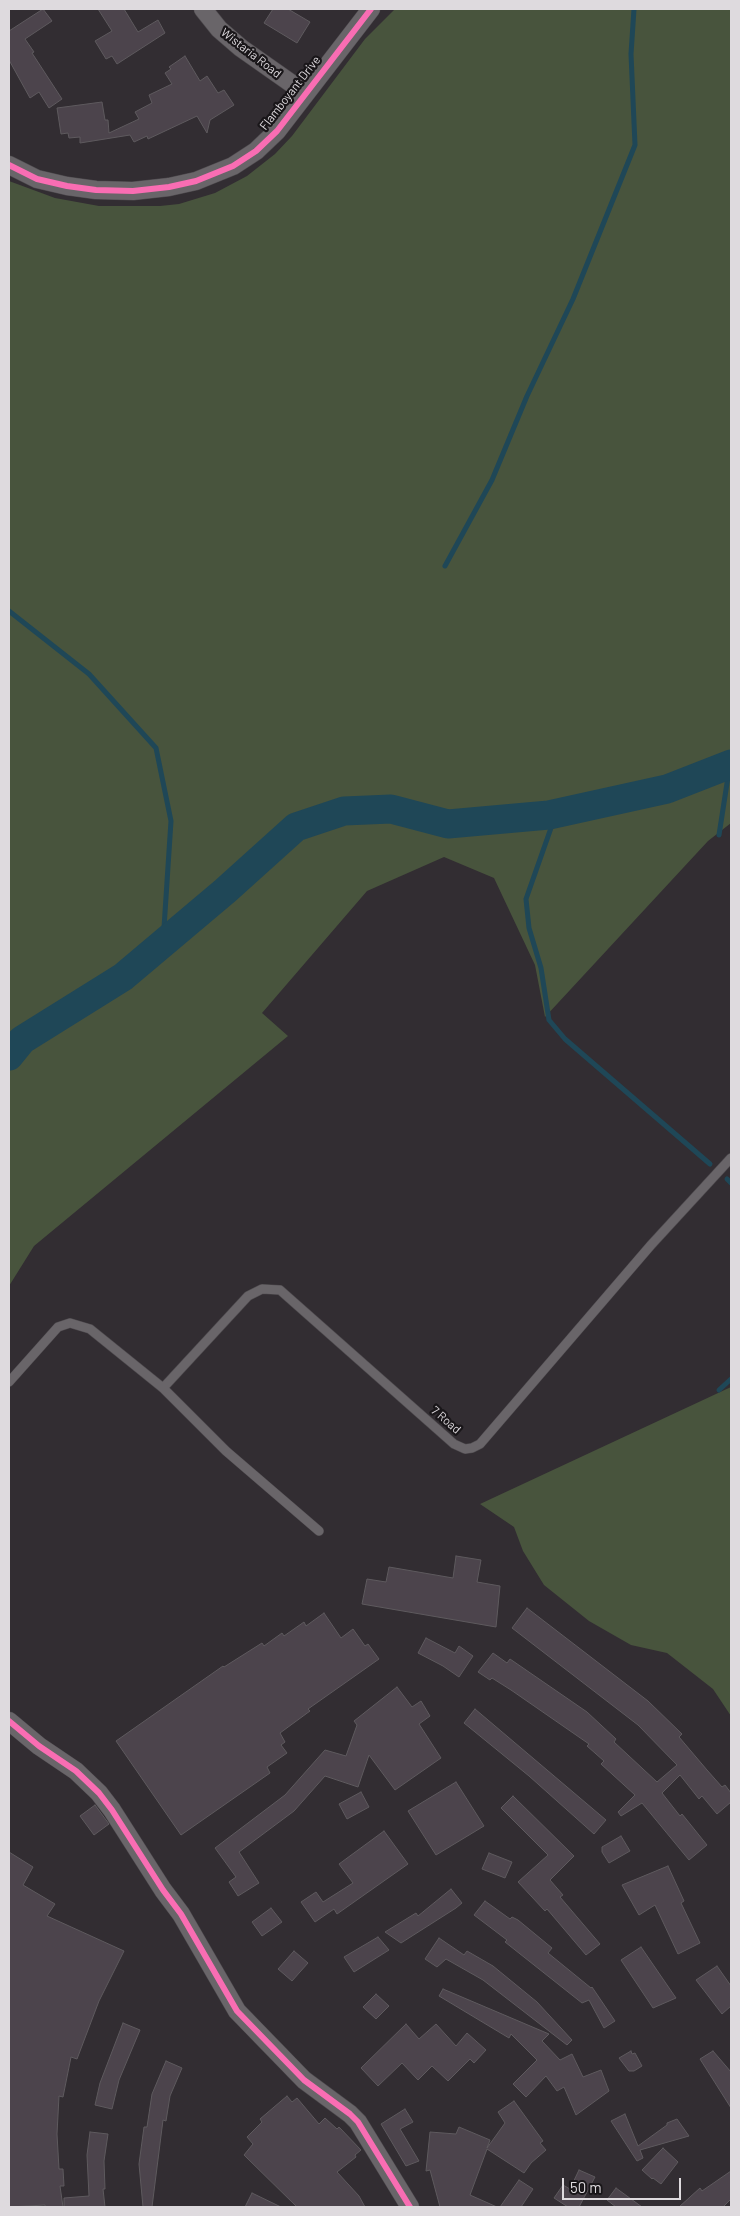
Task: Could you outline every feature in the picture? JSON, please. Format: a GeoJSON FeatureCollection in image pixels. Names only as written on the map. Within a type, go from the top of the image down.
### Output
{"type":"FeatureCollection","features":[{"type":"Feature","properties":{"kind":"street","name":"Wistaria Road"},"geometry":{"type":"LineString","coordinates":[[203,9],[219,29],[241,48],[304,93]]}},
{"type":"Feature","properties":{"kind":"street","name":"Flamboyant Drive"},"geometry":{"type":"LineString","coordinates":[[9,166],[37,179],[96,190],[151,189],[196,181],[233,166],[256,150],[277,131],[304,93],[371,9]]}},
{"type":"Feature","properties":{"kind":"street"},"geometry":{"type":"LineString","coordinates":[[9,1722],[39,1746],[76,1771],[99,1793],[181,1914],[237,2011],[304,2080],[358,2122],[410,2207]]}},
{"type":"Feature","properties":{"kind":"lane","name":"7 Road"},"geometry":{"type":"LineString","coordinates":[[162,1388],[248,1296],[262,1289],[280,1290],[454,1444],[464,1449],[472,1448],[480,1444],[651,1244],[731,1158]]}},
{"type":"Feature","properties":{"kind":"lane"},"geometry":{"type":"LineString","coordinates":[[9,1382],[58,1327],[70,1323],[90,1329],[162,1388],[226,1451],[319,1532]]}},
{"type":"Feature","properties":{"kind":"green space"},"geometry":{"type":"Polygon","coordinates":[[[395,9],[731,9],[731,823],[708,841],[545,1017],[535,965],[494,878],[444,857],[367,891],[262,1013],[288,1036],[34,1246],[9,1286],[9,181],[55,198],[99,206],[160,206],[179,204],[215,193],[247,176],[275,154],[292,136],[365,39],[395,9]]]}},
{"type":"Feature","properties":{"kind":"green space"},"geometry":{"type":"Polygon","coordinates":[[[731,1387],[731,1716],[713,1689],[667,1653],[631,1645],[589,1621],[544,1585],[523,1551],[514,1527],[480,1504],[731,1387]]]}},
{"type":"Feature","properties":{"kind":"building"},"geometry":{"type":"Polygon","coordinates":[[[43,9],[52,21],[25,39],[62,99],[49,108],[39,92],[30,98],[9,60],[9,31],[43,9]]]}},
{"type":"Feature","properties":{"kind":"building"},"geometry":{"type":"Polygon","coordinates":[[[98,9],[124,9],[138,32],[158,20],[165,33],[117,64],[112,56],[106,59],[95,41],[112,31],[98,9]]]}},
{"type":"Feature","properties":{"kind":"building"},"geometry":{"type":"Polygon","coordinates":[[[273,9],[288,9],[310,22],[297,43],[264,23],[273,9]]]}},
{"type":"Feature","properties":{"kind":"building"},"geometry":{"type":"Polygon","coordinates":[[[185,56],[200,81],[207,76],[218,93],[224,90],[234,105],[210,120],[207,133],[197,116],[148,139],[147,136],[134,142],[130,135],[80,143],[80,137],[69,138],[68,133],[61,134],[57,108],[102,102],[105,120],[108,120],[109,133],[139,119],[135,112],[152,103],[149,95],[172,84],[165,73],[171,69],[169,67],[185,56]]]}},
{"type":"Feature","properties":{"kind":"building"},"geometry":{"type":"Polygon","coordinates":[[[456,1556],[481,1560],[477,1582],[500,1586],[496,1627],[362,1604],[367,1579],[386,1582],[389,1567],[453,1578],[456,1556]]]}},
{"type":"Feature","properties":{"kind":"building"},"geometry":{"type":"Polygon","coordinates":[[[527,1608],[648,1701],[682,1734],[679,1737],[722,1787],[725,1785],[731,1793],[731,1802],[717,1814],[702,1796],[699,1799],[680,1775],[662,1793],[707,1845],[689,1860],[642,1803],[621,1816],[618,1812],[635,1795],[601,1764],[604,1761],[587,1746],[589,1744],[511,1690],[478,1672],[493,1653],[507,1663],[510,1659],[587,1712],[616,1739],[614,1742],[657,1782],[677,1765],[638,1725],[512,1628],[527,1608]]]}},
{"type":"Feature","properties":{"kind":"building"},"geometry":{"type":"Polygon","coordinates":[[[324,1613],[341,1638],[353,1629],[365,1646],[368,1644],[379,1659],[308,1709],[310,1711],[280,1733],[285,1742],[281,1745],[287,1753],[267,1767],[270,1773],[181,1835],[116,1741],[223,1666],[262,1643],[264,1646],[282,1633],[284,1636],[304,1622],[306,1626],[324,1613]]]}},
{"type":"Feature","properties":{"kind":"building"},"geometry":{"type":"Polygon","coordinates":[[[426,1638],[455,1653],[459,1646],[473,1656],[459,1677],[418,1653],[426,1638]]]}},
{"type":"Feature","properties":{"kind":"building"},"geometry":{"type":"Polygon","coordinates":[[[397,1687],[412,1707],[421,1701],[430,1716],[419,1724],[441,1758],[395,1790],[369,1755],[358,1787],[325,1776],[294,1811],[239,1852],[259,1883],[238,1896],[229,1882],[236,1877],[215,1848],[285,1795],[325,1750],[346,1756],[357,1725],[354,1721],[397,1687]]]}},
{"type":"Feature","properties":{"kind":"building"},"geometry":{"type":"Polygon","coordinates":[[[475,1709],[606,1820],[594,1834],[529,1776],[464,1723],[475,1709]]]}},
{"type":"Feature","properties":{"kind":"building"},"geometry":{"type":"Polygon","coordinates":[[[456,1782],[484,1826],[436,1855],[408,1811],[456,1782]]]}},
{"type":"Feature","properties":{"kind":"building"},"geometry":{"type":"Polygon","coordinates":[[[361,1792],[369,1807],[347,1819],[339,1804],[361,1792]]]}},
{"type":"Feature","properties":{"kind":"building"},"geometry":{"type":"Polygon","coordinates":[[[513,1796],[574,1856],[550,1880],[563,1895],[560,1897],[600,1944],[586,1955],[547,1909],[545,1911],[518,1882],[548,1855],[501,1808],[513,1796]]]}},
{"type":"Feature","properties":{"kind":"building"},"geometry":{"type":"Polygon","coordinates":[[[95,1805],[109,1824],[94,1835],[80,1816],[95,1805]]]}},
{"type":"Feature","properties":{"kind":"building"},"geometry":{"type":"Polygon","coordinates":[[[384,1831],[408,1864],[337,1914],[334,1909],[315,1922],[301,1902],[316,1892],[323,1902],[353,1883],[339,1864],[384,1831]]]}},
{"type":"Feature","properties":{"kind":"building"},"geometry":{"type":"Polygon","coordinates":[[[621,1836],[630,1851],[609,1863],[602,1852],[602,1847],[621,1836]]]}},
{"type":"Feature","properties":{"kind":"building"},"geometry":{"type":"Polygon","coordinates":[[[9,1852],[33,1867],[23,1885],[55,1904],[47,1916],[124,1951],[99,2001],[77,2059],[71,2057],[63,2097],[59,2096],[57,2134],[59,2169],[63,2169],[64,2186],[60,2186],[63,2207],[45,2207],[45,2205],[9,2207],[9,1852]]]}},
{"type":"Feature","properties":{"kind":"building"},"geometry":{"type":"Polygon","coordinates":[[[489,1853],[512,1862],[505,1878],[482,1869],[489,1853]]]}},
{"type":"Feature","properties":{"kind":"building"},"geometry":{"type":"Polygon","coordinates":[[[668,1866],[684,1901],[681,1903],[700,1943],[678,1954],[655,1905],[639,1915],[622,1885],[668,1866]]]}},
{"type":"Feature","properties":{"kind":"building"},"geometry":{"type":"Polygon","coordinates":[[[451,1889],[462,1903],[456,1908],[401,1943],[385,1932],[416,1913],[418,1916],[451,1889]]]}},
{"type":"Feature","properties":{"kind":"building"},"geometry":{"type":"Polygon","coordinates":[[[485,1901],[510,1919],[512,1917],[518,1920],[552,1948],[548,1953],[592,1987],[615,2021],[604,2028],[589,2000],[582,2003],[474,1915],[485,1901]]]}},
{"type":"Feature","properties":{"kind":"building"},"geometry":{"type":"Polygon","coordinates":[[[271,1908],[282,1922],[262,1936],[252,1922],[271,1908]]]}},
{"type":"Feature","properties":{"kind":"building"},"geometry":{"type":"Polygon","coordinates":[[[378,1937],[389,1950],[354,1972],[344,1957],[378,1937]]]}},
{"type":"Feature","properties":{"kind":"building"},"geometry":{"type":"Polygon","coordinates":[[[439,1938],[464,1955],[467,1951],[493,1966],[537,2002],[572,2040],[567,2045],[483,1980],[446,1959],[437,1967],[425,1959],[439,1938]]]}},
{"type":"Feature","properties":{"kind":"building"},"geometry":{"type":"Polygon","coordinates":[[[641,1947],[676,1998],[653,2008],[621,1960],[641,1947]]]}},
{"type":"Feature","properties":{"kind":"building"},"geometry":{"type":"Polygon","coordinates":[[[294,1951],[308,1963],[292,1981],[278,1969],[294,1951]]]}},
{"type":"Feature","properties":{"kind":"building"},"geometry":{"type":"Polygon","coordinates":[[[717,1966],[731,1986],[731,2006],[722,2014],[696,1980],[717,1966]]]}},
{"type":"Feature","properties":{"kind":"building"},"geometry":{"type":"Polygon","coordinates":[[[443,1989],[549,2034],[542,2041],[560,2060],[572,2054],[583,2077],[601,2070],[609,2091],[576,2115],[564,2087],[557,2091],[546,2076],[526,2097],[513,2084],[537,2060],[511,2034],[509,2038],[439,1996],[443,1989]]]}},
{"type":"Feature","properties":{"kind":"building"},"geometry":{"type":"Polygon","coordinates":[[[376,1994],[389,2006],[376,2019],[363,2007],[376,1994]]]}},
{"type":"Feature","properties":{"kind":"building"},"geometry":{"type":"Polygon","coordinates":[[[123,2023],[140,2030],[119,2080],[112,2109],[95,2105],[100,2083],[123,2023]]]}},
{"type":"Feature","properties":{"kind":"building"},"geometry":{"type":"Polygon","coordinates":[[[406,2024],[419,2039],[436,2024],[456,2046],[467,2033],[486,2050],[474,2063],[470,2059],[448,2081],[432,2066],[418,2080],[402,2063],[378,2086],[361,2068],[406,2024]]]}},
{"type":"Feature","properties":{"kind":"building"},"geometry":{"type":"Polygon","coordinates":[[[631,2051],[632,2054],[635,2053],[642,2066],[634,2071],[629,2071],[619,2058],[631,2051]]]}},
{"type":"Feature","properties":{"kind":"building"},"geometry":{"type":"Polygon","coordinates":[[[713,2051],[731,2072],[731,2108],[700,2059],[713,2051]]]}},
{"type":"Feature","properties":{"kind":"building"},"geometry":{"type":"Polygon","coordinates":[[[166,2061],[182,2068],[170,2096],[166,2121],[163,2120],[152,2207],[143,2207],[139,2164],[144,2127],[147,2127],[152,2094],[166,2061]]]}},
{"type":"Feature","properties":{"kind":"building"},"geometry":{"type":"Polygon","coordinates":[[[287,2096],[292,2102],[297,2098],[319,2124],[325,2118],[337,2129],[339,2127],[361,2150],[355,2155],[356,2157],[337,2172],[359,2196],[365,2207],[297,2207],[244,2155],[253,2144],[247,2137],[262,2122],[260,2119],[287,2096]]]}},
{"type":"Feature","properties":{"kind":"building"},"geometry":{"type":"Polygon","coordinates":[[[514,2101],[543,2141],[540,2143],[546,2150],[531,2163],[524,2173],[487,2149],[470,2195],[497,2207],[440,2207],[430,2170],[426,2171],[430,2132],[456,2134],[459,2127],[490,2140],[487,2148],[505,2123],[498,2112],[514,2101]]]}},
{"type":"Feature","properties":{"kind":"building"},"geometry":{"type":"Polygon","coordinates":[[[405,2109],[413,2122],[400,2129],[419,2161],[406,2166],[381,2124],[405,2109]]]}},
{"type":"Feature","properties":{"kind":"building"},"geometry":{"type":"Polygon","coordinates":[[[625,2114],[638,2146],[667,2125],[667,2123],[677,2119],[689,2136],[640,2150],[643,2158],[637,2161],[611,2121],[625,2114]]]}},
{"type":"Feature","properties":{"kind":"building"},"geometry":{"type":"Polygon","coordinates":[[[90,2132],[108,2134],[104,2161],[105,2189],[103,2189],[105,2207],[64,2207],[64,2198],[89,2196],[87,2155],[90,2132]]]}},
{"type":"Feature","properties":{"kind":"building"},"geometry":{"type":"Polygon","coordinates":[[[663,2148],[678,2162],[661,2184],[642,2170],[663,2148]]]}},
{"type":"Feature","properties":{"kind":"building"},"geometry":{"type":"Polygon","coordinates":[[[579,2170],[595,2177],[579,2207],[568,2207],[554,2198],[563,2185],[570,2189],[579,2170]]]}},
{"type":"Feature","properties":{"kind":"building"},"geometry":{"type":"Polygon","coordinates":[[[731,2171],[731,2199],[723,2207],[679,2207],[700,2188],[702,2191],[731,2171]]]}},
{"type":"Feature","properties":{"kind":"building"},"geometry":{"type":"Polygon","coordinates":[[[519,2180],[533,2189],[521,2207],[500,2207],[519,2180]]]}},
{"type":"Feature","properties":{"kind":"building"},"geometry":{"type":"Polygon","coordinates":[[[616,2188],[642,2207],[616,2207],[607,2200],[616,2188]]]}},
{"type":"Feature","properties":{"kind":"building"},"geometry":{"type":"Polygon","coordinates":[[[252,2193],[281,2207],[245,2207],[252,2193]]]}},
{"type":"Feature","properties":{"kind":"waterway"},"geometry":{"type":"LineString","coordinates":[[445,566],[492,480],[527,396],[573,299],[635,145],[631,54],[634,9]]}},
{"type":"Feature","properties":{"kind":"waterway"},"geometry":{"type":"LineString","coordinates":[[9,611],[89,674],[156,748],[171,821],[163,943]]}},
{"type":"Feature","properties":{"kind":"waterway"},"geometry":{"type":"LineString","coordinates":[[719,835],[730,764]]}},
{"type":"Feature","properties":{"kind":"waterway"},"geometry":{"type":"LineString","coordinates":[[9,1056],[22,1040],[123,977],[225,891],[296,827],[344,811],[391,809],[448,824],[549,815],[667,789],[731,764]]}},
{"type":"Feature","properties":{"kind":"waterway"},"geometry":{"type":"LineString","coordinates":[[549,815],[551,828],[526,899],[529,928],[541,968],[549,1020],[565,1039],[710,1164]]}},
{"type":"Feature","properties":{"kind":"waterway"},"geometry":{"type":"LineString","coordinates":[[727,1179],[731,1183]]}},
{"type":"Feature","properties":{"kind":"waterway"},"geometry":{"type":"LineString","coordinates":[[719,1390],[731,1379]]}},
{"type":"Feature","properties":{"kind":"cycle path"},"geometry":{"type":"LineString","coordinates":[[9,165],[37,179],[67,186],[96,190],[133,191],[169,187],[196,181],[233,166],[256,151],[277,131],[371,9]]}},
{"type":"Feature","properties":{"kind":"cycle path"},"geometry":{"type":"LineString","coordinates":[[9,1721],[39,1746],[76,1771],[99,1793],[181,1914],[237,2011],[304,2080],[358,2122],[410,2207]]}}]}
